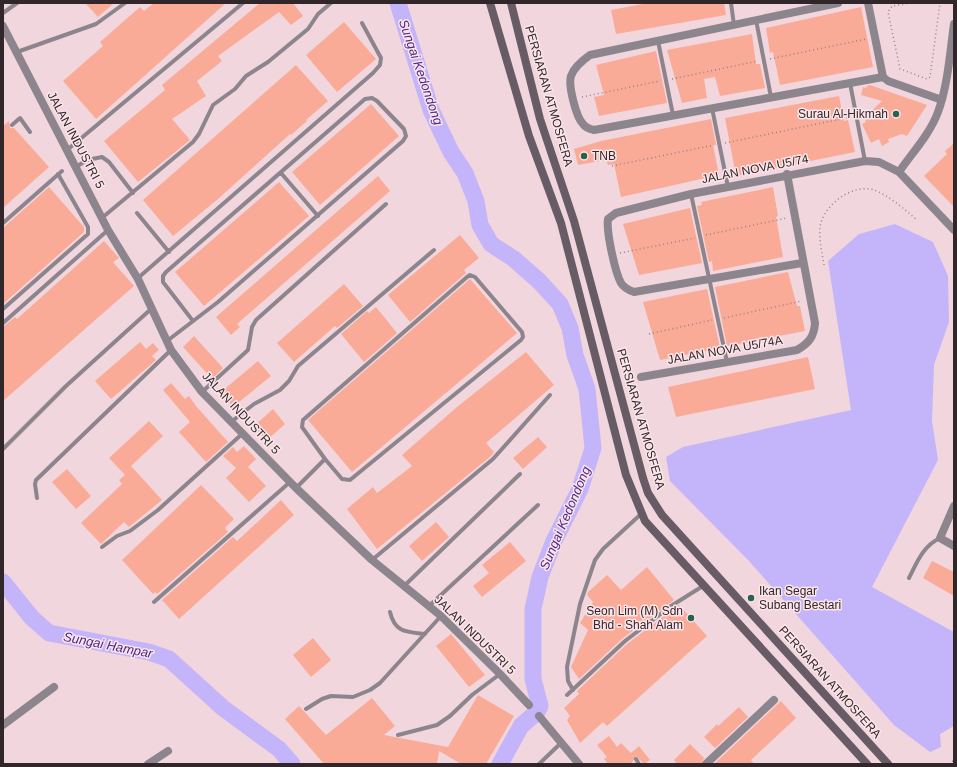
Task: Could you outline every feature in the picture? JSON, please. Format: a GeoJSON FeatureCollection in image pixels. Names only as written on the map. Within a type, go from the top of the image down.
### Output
{"type":"FeatureCollection","features":[{"type":"Feature","properties":{"kind":"street"},"geometry":{"type":"LineString","coordinates":[[490,3],[528,136],[562,223],[626,475],[645,521],[867,764]]}},
{"type":"Feature","properties":{"kind":"street","name":"PERSIARAN ATMOSFERA"},"geometry":{"type":"LineString","coordinates":[[511,3],[540,119],[574,221],[648,493],[662,515],[888,764]]}},
{"type":"Feature","properties":{"kind":"street"},"geometry":{"type":"LineString","coordinates":[[838,3],[590,55],[572,75],[570,84],[580,120],[583,125],[594,130],[882,76]]}},
{"type":"Feature","properties":{"kind":"street"},"geometry":{"type":"LineString","coordinates":[[868,3],[882,76],[888,82],[942,100]]}},
{"type":"Feature","properties":{"kind":"street"},"geometry":{"type":"LineString","coordinates":[[899,172],[926,134],[938,113],[942,100],[954,24]]}},
{"type":"Feature","properties":{"kind":"street","name":"JALAN INDUSTRI 5"},"geometry":{"type":"LineString","coordinates":[[3,26],[103,217],[108,230],[138,279],[171,350],[202,392],[293,485],[372,560],[403,587],[441,616],[500,674],[528,705]]}},
{"type":"Feature","properties":{"kind":"street","name":"JALAN NOVA U5/74"},"geometry":{"type":"LineString","coordinates":[[709,279],[634,292],[629,291],[620,279],[608,236],[608,219],[616,214],[691,194],[787,174],[865,161],[879,162],[899,172],[954,230]]}},
{"type":"Feature","properties":{"kind":"street"},"geometry":{"type":"LineString","coordinates":[[787,174],[802,263],[810,300]]}},
{"type":"Feature","properties":{"kind":"street"},"geometry":{"type":"LineString","coordinates":[[709,279],[802,263]]}},
{"type":"Feature","properties":{"kind":"street","name":"JALAN NOVA U5/74A"},"geometry":{"type":"LineString","coordinates":[[641,377],[797,350],[810,340],[814,333],[814,323],[810,300]]}},
{"type":"Feature","properties":{"kind":"street"},"geometry":{"type":"LineString","coordinates":[[954,506],[940,538],[954,546]]}},
{"type":"Feature","properties":{"kind":"street"},"geometry":{"type":"LineString","coordinates":[[3,725],[54,687]]}},
{"type":"Feature","properties":{"kind":"street"},"geometry":{"type":"LineString","coordinates":[[706,764],[774,700]]}},
{"type":"Feature","properties":{"kind":"street"},"geometry":{"type":"LineString","coordinates":[[539,716],[579,764]]}},
{"type":"Feature","properties":{"kind":"street"},"geometry":{"type":"LineString","coordinates":[[148,764],[168,751]]}},
{"type":"Feature","properties":{"kind":"lane"},"geometry":{"type":"LineString","coordinates":[[3,13],[17,3]]}},
{"type":"Feature","properties":{"kind":"lane"},"geometry":{"type":"LineString","coordinates":[[17,52],[96,24],[125,3]]}},
{"type":"Feature","properties":{"kind":"lane"},"geometry":{"type":"LineString","coordinates":[[67,150],[242,3]]}},
{"type":"Feature","properties":{"kind":"lane"},"geometry":{"type":"LineString","coordinates":[[103,217],[193,142],[199,134],[213,105],[230,93],[246,76],[279,53],[308,29],[318,14],[330,3]]}},
{"type":"Feature","properties":{"kind":"lane"},"geometry":{"type":"LineString","coordinates":[[731,3],[734,25]]}},
{"type":"Feature","properties":{"kind":"lane"},"geometry":{"type":"LineString","coordinates":[[756,20],[771,97]]}},
{"type":"Feature","properties":{"kind":"lane"},"geometry":{"type":"LineString","coordinates":[[138,279],[373,73],[380,65],[381,58],[362,23]]}},
{"type":"Feature","properties":{"kind":"lane"},"geometry":{"type":"LineString","coordinates":[[658,41],[673,115]]}},
{"type":"Feature","properties":{"kind":"lane"},"geometry":{"type":"LineString","coordinates":[[850,83],[865,161]]}},
{"type":"Feature","properties":{"kind":"lane"},"geometry":{"type":"LineString","coordinates":[[167,342],[193,322],[318,216],[403,140],[406,136],[404,129],[377,101],[372,98],[368,98],[163,276],[163,282],[193,322]]}},
{"type":"Feature","properties":{"kind":"lane"},"geometry":{"type":"LineString","coordinates":[[712,108],[728,186]]}},
{"type":"Feature","properties":{"kind":"lane"},"geometry":{"type":"LineString","coordinates":[[12,125],[20,118],[30,132]]}},
{"type":"Feature","properties":{"kind":"lane"},"geometry":{"type":"LineString","coordinates":[[76,166],[87,160],[102,157],[109,162],[133,193]]}},
{"type":"Feature","properties":{"kind":"lane"},"geometry":{"type":"LineString","coordinates":[[3,223],[62,171]]}},
{"type":"Feature","properties":{"kind":"lane"},"geometry":{"type":"LineString","coordinates":[[281,173],[318,216]]}},
{"type":"Feature","properties":{"kind":"lane"},"geometry":{"type":"LineString","coordinates":[[3,309],[88,234],[88,227],[58,174]]}},
{"type":"Feature","properties":{"kind":"lane"},"geometry":{"type":"LineString","coordinates":[[691,194],[727,362]]}},
{"type":"Feature","properties":{"kind":"lane"},"geometry":{"type":"LineString","coordinates":[[202,392],[248,350],[252,327],[256,320],[386,204]]}},
{"type":"Feature","properties":{"kind":"lane"},"geometry":{"type":"LineString","coordinates":[[137,213],[169,252]]}},
{"type":"Feature","properties":{"kind":"lane"},"geometry":{"type":"LineString","coordinates":[[3,323],[108,230]]}},
{"type":"Feature","properties":{"kind":"lane"},"geometry":{"type":"LineString","coordinates":[[231,422],[254,404],[280,390],[298,366],[434,250]]}},
{"type":"Feature","properties":{"kind":"lane"},"geometry":{"type":"LineString","coordinates":[[467,277],[475,277],[522,332],[523,337],[521,340],[350,480],[342,479],[325,459],[302,427],[303,420],[467,277]]}},
{"type":"Feature","properties":{"kind":"lane"},"geometry":{"type":"LineString","coordinates":[[3,448],[66,386],[152,308]]}},
{"type":"Feature","properties":{"kind":"lane"},"geometry":{"type":"LineString","coordinates":[[37,498],[35,484],[36,480],[171,350]]}},
{"type":"Feature","properties":{"kind":"lane"},"geometry":{"type":"LineString","coordinates":[[372,560],[493,459],[550,395]]}},
{"type":"Feature","properties":{"kind":"lane"},"geometry":{"type":"LineString","coordinates":[[102,547],[117,536],[130,531],[158,510],[242,434]]}},
{"type":"Feature","properties":{"kind":"lane"},"geometry":{"type":"LineString","coordinates":[[154,602],[325,459]]}},
{"type":"Feature","properties":{"kind":"lane"},"geometry":{"type":"LineString","coordinates":[[403,587],[520,474]]}},
{"type":"Feature","properties":{"kind":"lane"},"geometry":{"type":"LineString","coordinates":[[429,606],[538,505]]}},
{"type":"Feature","properties":{"kind":"lane"},"geometry":{"type":"LineString","coordinates":[[573,690],[568,681],[568,660],[580,604],[595,560],[603,549],[642,514]]}},
{"type":"Feature","properties":{"kind":"lane"},"geometry":{"type":"LineString","coordinates":[[909,578],[924,550],[931,542],[940,538]]}},
{"type":"Feature","properties":{"kind":"lane"},"geometry":{"type":"LineString","coordinates":[[567,695],[626,641],[671,606],[703,586]]}},
{"type":"Feature","properties":{"kind":"lane"},"geometry":{"type":"LineString","coordinates":[[390,612],[393,624],[397,627],[407,632],[425,634]]}},
{"type":"Feature","properties":{"kind":"lane"},"geometry":{"type":"LineString","coordinates":[[306,709],[322,699],[331,696],[353,697],[370,690],[386,678],[441,616]]}},
{"type":"Feature","properties":{"kind":"lane"},"geometry":{"type":"LineString","coordinates":[[398,735],[437,725],[450,716],[472,695],[500,674]]}},
{"type":"Feature","properties":{"kind":"lane"},"geometry":{"type":"LineString","coordinates":[[538,764],[561,743]]}},
{"type":"Feature","properties":{"kind":"lane"},"geometry":{"type":"LineString","coordinates":[[636,759],[639,764]]}},
{"type":"Feature","properties":{"kind":"path"},"geometry":{"type":"LineString","coordinates":[[911,3],[892,6],[888,12],[900,69],[927,79],[930,77],[940,3]]}},
{"type":"Feature","properties":{"kind":"path"},"geometry":{"type":"LineString","coordinates":[[574,99],[875,37]]}},
{"type":"Feature","properties":{"kind":"path"},"geometry":{"type":"LineString","coordinates":[[612,166],[856,116]]}},
{"type":"Feature","properties":{"kind":"path"},"geometry":{"type":"LineString","coordinates":[[824,265],[820,227],[830,208],[837,199],[848,192],[861,189],[873,190],[901,206],[917,220]]}},
{"type":"Feature","properties":{"kind":"path"},"geometry":{"type":"LineString","coordinates":[[649,334],[810,300]]}},
{"type":"Feature","properties":{"kind":"path"},"geometry":{"type":"LineString","coordinates":[[949,764],[954,760]]}},
{"type":"Feature","properties":{"kind":"shaded area"},"geometry":{"type":"Polygon","coordinates":[[[895,224],[933,242],[948,276],[949,322],[934,365],[932,421],[938,460],[872,587],[954,632],[954,726],[940,734],[941,747],[930,752],[894,725],[749,561],[670,481],[666,457],[683,447],[851,410],[828,261],[859,234],[895,224]]]}},
{"type":"Feature","properties":{"kind":"building"},"geometry":{"type":"Polygon","coordinates":[[[85,3],[114,3],[98,17],[85,3]]]}},
{"type":"Feature","properties":{"kind":"building"},"geometry":{"type":"Polygon","coordinates":[[[154,3],[226,3],[96,119],[63,81],[103,46],[100,42],[140,7],[144,11],[154,3]]]}},
{"type":"Feature","properties":{"kind":"building"},"geometry":{"type":"Polygon","coordinates":[[[260,3],[293,3],[303,16],[291,25],[279,12],[218,56],[222,61],[197,81],[206,96],[172,119],[190,140],[138,182],[104,141],[165,90],[162,85],[260,3]]]}},
{"type":"Feature","properties":{"kind":"building"},"geometry":{"type":"Polygon","coordinates":[[[648,3],[724,3],[726,15],[616,34],[611,10],[648,3]]]}},
{"type":"Feature","properties":{"kind":"building"},"geometry":{"type":"Polygon","coordinates":[[[861,7],[873,67],[780,85],[773,52],[770,53],[766,28],[861,7]]]}},
{"type":"Feature","properties":{"kind":"building"},"geometry":{"type":"Polygon","coordinates":[[[344,22],[376,59],[337,92],[306,55],[344,22]]]}},
{"type":"Feature","properties":{"kind":"building"},"geometry":{"type":"Polygon","coordinates":[[[752,34],[756,64],[760,64],[765,88],[720,96],[715,77],[704,79],[707,98],[682,103],[667,50],[752,34]]]}},
{"type":"Feature","properties":{"kind":"building"},"geometry":{"type":"Polygon","coordinates":[[[656,51],[667,103],[599,116],[594,97],[604,95],[596,65],[656,51]]]}},
{"type":"Feature","properties":{"kind":"building"},"geometry":{"type":"Polygon","coordinates":[[[296,65],[328,101],[218,199],[173,236],[143,200],[296,65]]]}},
{"type":"Feature","properties":{"kind":"building","name":"Surau Al-Hikmah"},"geometry":{"type":"Polygon","coordinates":[[[870,85],[927,105],[907,136],[902,134],[888,139],[889,142],[882,146],[879,139],[871,143],[862,124],[866,122],[864,118],[882,101],[861,95],[863,87],[866,88],[870,85]]]}},
{"type":"Feature","properties":{"kind":"building"},"geometry":{"type":"Polygon","coordinates":[[[839,96],[844,121],[848,120],[855,152],[736,176],[725,118],[839,96]]]}},
{"type":"Feature","properties":{"kind":"building"},"geometry":{"type":"Polygon","coordinates":[[[371,104],[399,136],[320,205],[292,172],[371,104]]]}},
{"type":"Feature","properties":{"kind":"building"},"geometry":{"type":"Polygon","coordinates":[[[711,119],[716,145],[713,145],[719,175],[621,197],[614,164],[608,165],[606,160],[578,165],[574,149],[601,141],[711,119]]]}},
{"type":"Feature","properties":{"kind":"building"},"geometry":{"type":"Polygon","coordinates":[[[9,121],[10,128],[14,128],[49,167],[3,208],[3,126],[9,121]]]}},
{"type":"Feature","properties":{"kind":"building"},"geometry":{"type":"Polygon","coordinates":[[[954,143],[954,207],[924,176],[947,154],[945,151],[954,143]]]}},
{"type":"Feature","properties":{"kind":"building"},"geometry":{"type":"Polygon","coordinates":[[[378,176],[390,191],[237,324],[240,327],[231,335],[216,317],[378,176]]]}},
{"type":"Feature","properties":{"kind":"building"},"geometry":{"type":"Polygon","coordinates":[[[279,182],[309,216],[204,306],[175,272],[279,182]]]}},
{"type":"Feature","properties":{"kind":"building"},"geometry":{"type":"Polygon","coordinates":[[[49,187],[84,227],[84,232],[3,304],[3,228],[49,187]]]}},
{"type":"Feature","properties":{"kind":"building"},"geometry":{"type":"Polygon","coordinates":[[[773,187],[778,216],[776,217],[783,257],[713,271],[712,261],[709,262],[697,206],[702,205],[701,202],[773,187]]]}},
{"type":"Feature","properties":{"kind":"building"},"geometry":{"type":"Polygon","coordinates":[[[690,208],[702,263],[639,275],[623,224],[690,208]]]}},
{"type":"Feature","properties":{"kind":"building"},"geometry":{"type":"Polygon","coordinates":[[[460,235],[479,258],[464,270],[466,273],[410,322],[388,295],[460,235]]]}},
{"type":"Feature","properties":{"kind":"building"},"geometry":{"type":"Polygon","coordinates":[[[104,241],[119,258],[113,262],[134,286],[3,401],[3,327],[15,317],[17,319],[104,241]]]}},
{"type":"Feature","properties":{"kind":"building"},"geometry":{"type":"Polygon","coordinates":[[[788,272],[797,306],[800,306],[805,331],[727,346],[715,287],[788,272]]]}},
{"type":"Feature","properties":{"kind":"building"},"geometry":{"type":"Polygon","coordinates":[[[470,279],[517,333],[352,472],[308,420],[470,279]]]}},
{"type":"Feature","properties":{"kind":"building"},"geometry":{"type":"Polygon","coordinates":[[[344,284],[363,306],[337,328],[335,326],[294,362],[277,343],[344,284]]]}},
{"type":"Feature","properties":{"kind":"building"},"geometry":{"type":"Polygon","coordinates":[[[707,289],[720,348],[660,360],[643,302],[707,289]]]}},
{"type":"Feature","properties":{"kind":"building"},"geometry":{"type":"Polygon","coordinates":[[[376,307],[397,333],[364,362],[341,334],[367,311],[369,313],[376,307]]]}},
{"type":"Feature","properties":{"kind":"building"},"geometry":{"type":"Polygon","coordinates":[[[194,336],[223,368],[212,379],[183,347],[194,336]]]}},
{"type":"Feature","properties":{"kind":"building"},"geometry":{"type":"Polygon","coordinates":[[[140,342],[146,349],[153,343],[159,350],[152,356],[156,360],[111,399],[95,381],[140,342]]]}},
{"type":"Feature","properties":{"kind":"building"},"geometry":{"type":"Polygon","coordinates":[[[526,352],[554,385],[486,443],[494,452],[491,456],[377,549],[347,509],[373,487],[377,493],[412,466],[402,455],[457,407],[526,352]]]}},
{"type":"Feature","properties":{"kind":"building"},"geometry":{"type":"Polygon","coordinates":[[[808,357],[815,389],[676,417],[668,387],[808,357]]]}},
{"type":"Feature","properties":{"kind":"building"},"geometry":{"type":"Polygon","coordinates":[[[258,361],[271,376],[233,407],[221,392],[258,361]]]}},
{"type":"Feature","properties":{"kind":"building"},"geometry":{"type":"Polygon","coordinates":[[[171,383],[185,399],[189,396],[228,442],[206,462],[179,432],[190,422],[163,390],[171,383]]]}},
{"type":"Feature","properties":{"kind":"building"},"geometry":{"type":"Polygon","coordinates":[[[273,409],[285,424],[266,441],[254,426],[273,409]]]}},
{"type":"Feature","properties":{"kind":"building"},"geometry":{"type":"Polygon","coordinates":[[[149,421],[163,436],[131,466],[162,500],[129,527],[124,522],[101,544],[81,523],[122,484],[119,480],[125,475],[109,458],[149,421]]]}},
{"type":"Feature","properties":{"kind":"building"},"geometry":{"type":"Polygon","coordinates":[[[538,437],[547,447],[523,469],[513,458],[538,437]]]}},
{"type":"Feature","properties":{"kind":"building"},"geometry":{"type":"Polygon","coordinates":[[[244,446],[256,459],[248,467],[266,486],[249,502],[226,478],[236,468],[223,456],[233,447],[237,452],[244,446]]]}},
{"type":"Feature","properties":{"kind":"building"},"geometry":{"type":"Polygon","coordinates":[[[67,469],[91,496],[76,509],[52,482],[67,469]]]}},
{"type":"Feature","properties":{"kind":"building"},"geometry":{"type":"Polygon","coordinates":[[[201,485],[234,519],[225,528],[228,532],[157,594],[155,592],[153,594],[122,560],[201,485]]]}},
{"type":"Feature","properties":{"kind":"building"},"geometry":{"type":"Polygon","coordinates":[[[281,500],[294,515],[179,619],[162,600],[233,537],[237,541],[281,500]]]}},
{"type":"Feature","properties":{"kind":"building"},"geometry":{"type":"Polygon","coordinates":[[[436,522],[449,537],[422,561],[409,546],[436,522]]]}},
{"type":"Feature","properties":{"kind":"building"},"geometry":{"type":"Polygon","coordinates":[[[510,542],[526,561],[482,597],[473,586],[489,573],[482,565],[510,542]]]}},
{"type":"Feature","properties":{"kind":"building"},"geometry":{"type":"Polygon","coordinates":[[[932,561],[954,572],[954,596],[923,578],[932,561]]]}},
{"type":"Feature","properties":{"kind":"building"},"geometry":{"type":"Polygon","coordinates":[[[647,567],[674,600],[623,638],[579,679],[571,667],[588,630],[580,623],[593,602],[587,595],[588,592],[607,575],[621,590],[647,567]]]}},
{"type":"Feature","properties":{"kind":"building"},"geometry":{"type":"Polygon","coordinates":[[[679,605],[707,636],[607,726],[603,722],[580,743],[567,720],[570,716],[564,708],[579,694],[577,691],[627,644],[679,605]]]}},
{"type":"Feature","properties":{"kind":"building"},"geometry":{"type":"Polygon","coordinates":[[[451,634],[485,675],[469,687],[436,646],[451,634]]]}},
{"type":"Feature","properties":{"kind":"building"},"geometry":{"type":"Polygon","coordinates":[[[313,638],[331,660],[311,677],[293,655],[313,638]]]}},
{"type":"Feature","properties":{"kind":"building"},"geometry":{"type":"Polygon","coordinates":[[[478,695],[514,716],[486,764],[461,764],[439,751],[437,764],[324,764],[285,719],[299,706],[326,735],[372,698],[395,726],[384,735],[448,747],[478,695]]]}},
{"type":"Feature","properties":{"kind":"building"},"geometry":{"type":"Polygon","coordinates":[[[781,701],[796,718],[751,760],[754,764],[714,764],[781,701]]]}},
{"type":"Feature","properties":{"kind":"building"},"geometry":{"type":"Polygon","coordinates":[[[739,707],[748,717],[715,748],[704,737],[717,724],[718,726],[739,707]]]}},
{"type":"Feature","properties":{"kind":"building"},"geometry":{"type":"Polygon","coordinates":[[[609,736],[617,747],[621,743],[631,753],[639,746],[650,760],[644,764],[636,756],[631,764],[608,764],[604,759],[607,757],[597,745],[609,736]]]}},
{"type":"Feature","properties":{"kind":"building"},"geometry":{"type":"Polygon","coordinates":[[[690,744],[704,758],[701,764],[677,764],[674,760],[690,744]]]}},
{"type":"Feature","properties":{"kind":"waterway","name":"Sungai Kedondong"},"geometry":{"type":"LineString","coordinates":[[398,3],[431,110],[451,152],[465,173],[476,201],[480,225],[491,244],[514,259],[539,281],[560,304],[570,328],[575,355],[587,389],[593,448],[580,489],[554,541],[540,577],[533,609],[533,679],[540,706],[537,712],[521,726],[500,764]]}},
{"type":"Feature","properties":{"kind":"waterway","name":"Sungai Hampar"},"geometry":{"type":"LineString","coordinates":[[3,582],[32,618],[49,633],[149,652],[169,659],[223,708],[279,749],[292,764]]}},
{"type":"Feature","properties":{"kind":"place","name":"Surau Al-Hikmah"},"geometry":{"type":"Point","coordinates":[896,114]}},
{"type":"Feature","properties":{"kind":"place","name":"TNB"},"geometry":{"type":"Point","coordinates":[584,156]}},
{"type":"Feature","properties":{"kind":"place","name":"Ikan Segar Subang Bestari"},"geometry":{"type":"Point","coordinates":[751,598]}},
{"type":"Feature","properties":{"kind":"place","name":"Seon Lim (M) Sdn Bhd - Shah Alam"},"geometry":{"type":"Point","coordinates":[691,618]}}]}
